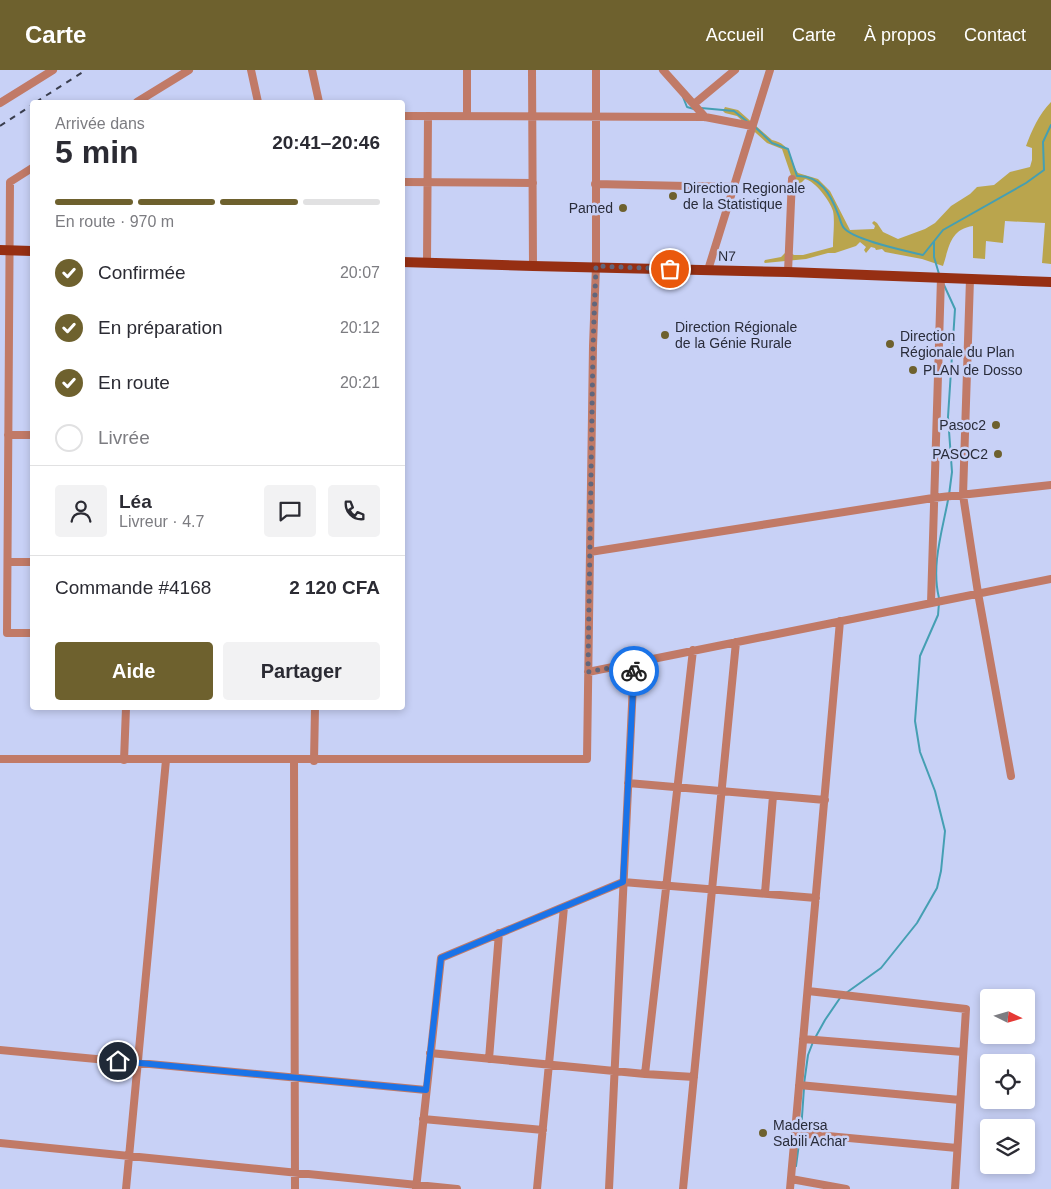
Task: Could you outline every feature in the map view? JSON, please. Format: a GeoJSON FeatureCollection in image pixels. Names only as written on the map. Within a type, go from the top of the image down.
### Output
{"type":"FeatureCollection","features":[{"type":"Feature","properties":{"kind":"main road"},"geometry":{"type":"LineString","coordinates":[[5,250],[30,251]]}},
{"type":"Feature","properties":{"kind":"main road","name":"N7"},"geometry":{"type":"LineString","coordinates":[[405,262],[596,266],[1051,282]]}},
{"type":"Feature","properties":{"kind":"street"},"geometry":{"type":"LineString","coordinates":[[0,103],[53,70]]}},
{"type":"Feature","properties":{"kind":"street"},"geometry":{"type":"LineString","coordinates":[[140,100],[189,70]]}},
{"type":"Feature","properties":{"kind":"street"},"geometry":{"type":"LineString","coordinates":[[251,70],[258,100]]}},
{"type":"Feature","properties":{"kind":"street"},"geometry":{"type":"LineString","coordinates":[[312,70],[319,100]]}},
{"type":"Feature","properties":{"kind":"street"},"geometry":{"type":"LineString","coordinates":[[467,70],[467,116]]}},
{"type":"Feature","properties":{"kind":"street"},"geometry":{"type":"LineString","coordinates":[[532,70],[533,266]]}},
{"type":"Feature","properties":{"kind":"street"},"geometry":{"type":"LineString","coordinates":[[0,759],[586,759],[596,266],[596,70]]}},
{"type":"Feature","properties":{"kind":"street"},"geometry":{"type":"LineString","coordinates":[[663,70],[705,117]]}},
{"type":"Feature","properties":{"kind":"street"},"geometry":{"type":"LineString","coordinates":[[694,104],[735,70]]}},
{"type":"Feature","properties":{"kind":"street"},"geometry":{"type":"LineString","coordinates":[[708,270],[770,70]]}},
{"type":"Feature","properties":{"kind":"street"},"geometry":{"type":"LineString","coordinates":[[405,116],[705,117],[752,126]]}},
{"type":"Feature","properties":{"kind":"street"},"geometry":{"type":"LineString","coordinates":[[427,262],[428,116]]}},
{"type":"Feature","properties":{"kind":"street"},"geometry":{"type":"LineString","coordinates":[[30,169],[10,182],[5,250],[8,435],[7,633],[30,633]]}},
{"type":"Feature","properties":{"kind":"street"},"geometry":{"type":"LineString","coordinates":[[788,272],[792,179]]}},
{"type":"Feature","properties":{"kind":"street"},"geometry":{"type":"LineString","coordinates":[[405,182],[533,184]]}},
{"type":"Feature","properties":{"kind":"street"},"geometry":{"type":"LineString","coordinates":[[595,184],[733,187]]}},
{"type":"Feature","properties":{"kind":"street"},"geometry":{"type":"LineString","coordinates":[[931,603],[941,278]]}},
{"type":"Feature","properties":{"kind":"street"},"geometry":{"type":"LineString","coordinates":[[970,279],[963,495],[978,593],[1011,776]]}},
{"type":"Feature","properties":{"kind":"street"},"geometry":{"type":"LineString","coordinates":[[8,435],[30,435]]}},
{"type":"Feature","properties":{"kind":"street"},"geometry":{"type":"LineString","coordinates":[[590,552],[933,498],[1051,485]]}},
{"type":"Feature","properties":{"kind":"street"},"geometry":{"type":"LineString","coordinates":[[8,562],[30,562]]}},
{"type":"Feature","properties":{"kind":"street"},"geometry":{"type":"LineString","coordinates":[[588,672],[1051,579]]}},
{"type":"Feature","properties":{"kind":"street"},"geometry":{"type":"LineString","coordinates":[[790,1189],[840,620]]}},
{"type":"Feature","properties":{"kind":"street"},"geometry":{"type":"LineString","coordinates":[[683,1189],[736,642]]}},
{"type":"Feature","properties":{"kind":"street"},"geometry":{"type":"LineString","coordinates":[[645,1074],[693,650]]}},
{"type":"Feature","properties":{"kind":"street"},"geometry":{"type":"LineString","coordinates":[[609,1189],[634,663]]}},
{"type":"Feature","properties":{"kind":"street"},"geometry":{"type":"LineString","coordinates":[[124,760],[126,710]]}},
{"type":"Feature","properties":{"kind":"street"},"geometry":{"type":"LineString","coordinates":[[314,760],[315,710]]}},
{"type":"Feature","properties":{"kind":"street"},"geometry":{"type":"LineString","coordinates":[[126,1189],[166,760]]}},
{"type":"Feature","properties":{"kind":"street"},"geometry":{"type":"LineString","coordinates":[[294,760],[295,1189]]}},
{"type":"Feature","properties":{"kind":"street"},"geometry":{"type":"LineString","coordinates":[[628,783],[824,800]]}},
{"type":"Feature","properties":{"kind":"street"},"geometry":{"type":"LineString","coordinates":[[764,893],[773,796]]}},
{"type":"Feature","properties":{"kind":"street"},"geometry":{"type":"LineString","coordinates":[[416,1187],[441,958],[623,882],[816,898]]}},
{"type":"Feature","properties":{"kind":"street"},"geometry":{"type":"LineString","coordinates":[[538,1189],[564,907]]}},
{"type":"Feature","properties":{"kind":"street"},"geometry":{"type":"LineString","coordinates":[[489,1059],[499,934]]}},
{"type":"Feature","properties":{"kind":"street"},"geometry":{"type":"LineString","coordinates":[[808,991],[966,1009],[955,1189]]}},
{"type":"Feature","properties":{"kind":"street"},"geometry":{"type":"LineString","coordinates":[[804,1039],[963,1052]]}},
{"type":"Feature","properties":{"kind":"street"},"geometry":{"type":"LineString","coordinates":[[0,1050],[426,1090]]}},
{"type":"Feature","properties":{"kind":"street"},"geometry":{"type":"LineString","coordinates":[[430,1054],[694,1077]]}},
{"type":"Feature","properties":{"kind":"street"},"geometry":{"type":"LineString","coordinates":[[800,1085],[960,1100]]}},
{"type":"Feature","properties":{"kind":"street"},"geometry":{"type":"LineString","coordinates":[[423,1119],[543,1130]]}},
{"type":"Feature","properties":{"kind":"street"},"geometry":{"type":"LineString","coordinates":[[795,1133],[957,1148]]}},
{"type":"Feature","properties":{"kind":"street"},"geometry":{"type":"LineString","coordinates":[[0,1143],[416,1187],[457,1189]]}},
{"type":"Feature","properties":{"kind":"street"},"geometry":{"type":"LineString","coordinates":[[791,1179],[846,1189]]}},
{"type":"Feature","properties":{"kind":"shaded area"},"geometry":{"type":"Polygon","coordinates":[[[1051,102],[1051,264],[1042,263],[1045,223],[1005,221],[1003,243],[986,241],[985,259],[973,258],[973,226],[959,231],[955,235],[949,246],[943,266],[922,259],[885,252],[882,249],[876,250],[871,247],[866,253],[864,250],[866,247],[860,242],[856,246],[835,253],[806,259],[764,262],[765,260],[781,257],[785,253],[803,255],[833,247],[833,211],[825,197],[813,183],[805,179],[800,184],[793,181],[782,149],[767,143],[737,116],[725,113],[723,111],[725,107],[738,110],[772,140],[784,145],[798,173],[818,179],[830,191],[850,230],[874,229],[875,226],[872,223],[874,221],[883,232],[898,239],[925,229],[935,223],[951,206],[970,194],[977,187],[994,185],[1010,172],[1030,167],[1032,148],[1026,146],[1036,123],[1051,102]]]}},
{"type":"Feature","properties":{"kind":"waterway"},"geometry":{"type":"LineString","coordinates":[[683,97],[687,107],[694,109]]}},
{"type":"Feature","properties":{"kind":"waterway"},"geometry":{"type":"LineString","coordinates":[[701,108],[734,111],[749,123]]}},
{"type":"Feature","properties":{"kind":"waterway"},"geometry":{"type":"LineString","coordinates":[[755,127],[772,143],[788,149],[797,176],[812,179],[824,188],[832,200],[843,227],[849,232],[858,237],[923,255],[943,230],[1026,183],[1044,170],[1043,142],[1051,125]]}},
{"type":"Feature","properties":{"kind":"waterway"},"geometry":{"type":"LineString","coordinates":[[934,242],[934,257],[939,274]]}},
{"type":"Feature","properties":{"kind":"waterway"},"geometry":{"type":"LineString","coordinates":[[944,285],[955,309],[948,417],[952,472],[949,495]]}},
{"type":"Feature","properties":{"kind":"waterway"},"geometry":{"type":"LineString","coordinates":[[939,598],[936,574],[937,561],[948,500]]}},
{"type":"Feature","properties":{"kind":"waterway"},"geometry":{"type":"LineString","coordinates":[[846,993],[881,968],[917,923],[937,888],[941,871],[945,831],[935,791],[920,752],[915,721],[920,656],[938,615],[939,603]]}},
{"type":"Feature","properties":{"kind":"waterway"},"geometry":{"type":"LineString","coordinates":[[815,1038],[840,998]]}},
{"type":"Feature","properties":{"kind":"waterway"},"geometry":{"type":"LineString","coordinates":[[804,1084],[808,1055],[813,1042]]}},
{"type":"Feature","properties":{"kind":"waterway"},"geometry":{"type":"LineString","coordinates":[[801,1131],[804,1088]]}},
{"type":"Feature","properties":{"kind":"waterway"},"geometry":{"type":"LineString","coordinates":[[796,1166],[800,1136]]}},
{"type":"Feature","properties":{"kind":"railway"},"geometry":{"type":"LineString","coordinates":[[39,100],[86,70]]}},
{"type":"Feature","properties":{"kind":"railway"},"geometry":{"type":"LineString","coordinates":[[0,126],[30,106]]}},
{"type":"Feature","properties":{"kind":"way so far"},"geometry":{"type":"LineString","coordinates":[[634,671],[634,663],[588,672],[596,266],[670,269]]}},
{"type":"Feature","properties":{"kind":"place","name":"Direction Regionale de la Statistique"},"geometry":{"type":"Point","coordinates":[673,196]}},
{"type":"Feature","properties":{"kind":"place","name":"Pamed"},"geometry":{"type":"Point","coordinates":[623,208]}},
{"type":"Feature","properties":{"kind":"place","name":"Direction Régionale de la Génie Rurale"},"geometry":{"type":"Point","coordinates":[665,335]}},
{"type":"Feature","properties":{"kind":"place","name":"Direction Régionale du Plan"},"geometry":{"type":"Point","coordinates":[890,344]}},
{"type":"Feature","properties":{"kind":"place","name":"PLAN de Dosso"},"geometry":{"type":"Point","coordinates":[913,370]}},
{"type":"Feature","properties":{"kind":"place","name":"Pasoc2"},"geometry":{"type":"Point","coordinates":[996,425]}},
{"type":"Feature","properties":{"kind":"place","name":"PASOC2"},"geometry":{"type":"Point","coordinates":[998,454]}},
{"type":"Feature","properties":{"kind":"place","name":"Madersa Sabili Achar"},"geometry":{"type":"Point","coordinates":[763,1133]}},
{"type":"Feature","properties":{"kind":"route"},"geometry":{"type":"LineString","coordinates":[[118,1061],[426,1090],[441,958],[623,882],[634,671]]}}]}
